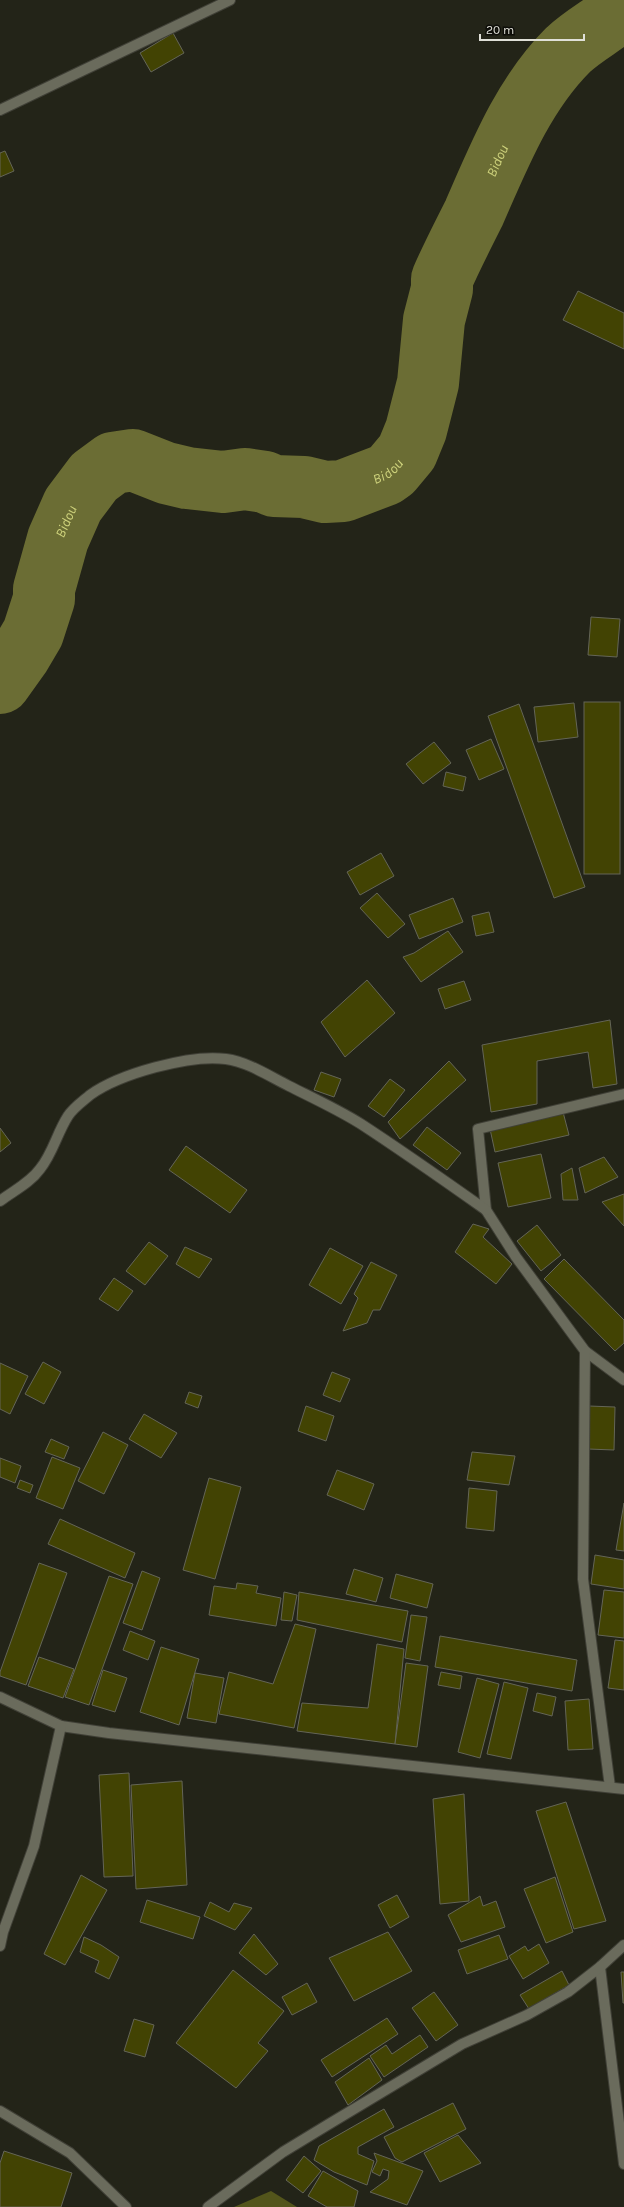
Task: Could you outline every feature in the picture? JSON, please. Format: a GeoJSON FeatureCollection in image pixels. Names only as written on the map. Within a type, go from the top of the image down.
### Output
{"type":"FeatureCollection","features":[{"type":"Feature","properties":{"kind":"street"},"geometry":{"type":"LineString","coordinates":[[0,110],[230,0]]}},
{"type":"Feature","properties":{"kind":"street"},"geometry":{"type":"LineString","coordinates":[[0,1201],[31,1179],[40,1170],[49,1156],[68,1116],[91,1095],[107,1085],[146,1070],[203,1058],[226,1059],[245,1063],[360,1124],[486,1210],[516,1257],[585,1351],[624,1380]]}},
{"type":"Feature","properties":{"kind":"street"},"geometry":{"type":"LineString","coordinates":[[486,1210],[478,1129],[624,1094]]}},
{"type":"Feature","properties":{"kind":"street"},"geometry":{"type":"LineString","coordinates":[[585,1351],[583,1579],[610,1787]]}},
{"type":"Feature","properties":{"kind":"street"},"geometry":{"type":"LineString","coordinates":[[0,1697],[61,1726],[205,1745],[391,1763],[610,1787],[624,1790]]}},
{"type":"Feature","properties":{"kind":"street"},"geometry":{"type":"LineString","coordinates":[[0,1946],[3,1932],[34,1846],[61,1726]]}},
{"type":"Feature","properties":{"kind":"street"},"geometry":{"type":"LineString","coordinates":[[208,2207],[283,2152],[462,2044],[527,2015],[568,1992],[600,1967],[624,1945]]}},
{"type":"Feature","properties":{"kind":"street"},"geometry":{"type":"LineString","coordinates":[[600,1967],[624,2164]]}},
{"type":"Feature","properties":{"kind":"street"},"geometry":{"type":"LineString","coordinates":[[0,2111],[70,2153],[126,2207]]}},
{"type":"Feature","properties":{"kind":"shaded area"},"geometry":{"type":"Polygon","coordinates":[[[271,2191],[297,2207],[234,2207],[271,2191]]]}},
{"type":"Feature","properties":{"kind":"building"},"geometry":{"type":"Polygon","coordinates":[[[173,33],[184,53],[151,72],[140,53],[173,33]]]}},
{"type":"Feature","properties":{"kind":"building"},"geometry":{"type":"Polygon","coordinates":[[[5,151],[14,171],[0,177],[0,153],[5,151]]]}},
{"type":"Feature","properties":{"kind":"building"},"geometry":{"type":"Polygon","coordinates":[[[578,291],[624,313],[624,349],[563,320],[578,291]]]}},
{"type":"Feature","properties":{"kind":"building"},"geometry":{"type":"Polygon","coordinates":[[[591,617],[620,619],[617,657],[588,655],[591,617]]]}},
{"type":"Feature","properties":{"kind":"building"},"geometry":{"type":"Polygon","coordinates":[[[584,702],[620,702],[620,874],[584,874],[584,702]]]}},
{"type":"Feature","properties":{"kind":"building"},"geometry":{"type":"Polygon","coordinates":[[[574,703],[578,737],[538,742],[534,707],[574,703]]]}},
{"type":"Feature","properties":{"kind":"building"},"geometry":{"type":"Polygon","coordinates":[[[519,704],[585,887],[554,898],[488,716],[519,704]]]}},
{"type":"Feature","properties":{"kind":"building"},"geometry":{"type":"Polygon","coordinates":[[[491,739],[504,769],[479,780],[466,750],[491,739]]]}},
{"type":"Feature","properties":{"kind":"building"},"geometry":{"type":"Polygon","coordinates":[[[434,742],[451,763],[423,784],[406,764],[434,742]]]}},
{"type":"Feature","properties":{"kind":"building"},"geometry":{"type":"Polygon","coordinates":[[[446,772],[466,777],[463,791],[443,786],[446,772]]]}},
{"type":"Feature","properties":{"kind":"building"},"geometry":{"type":"Polygon","coordinates":[[[381,853],[394,876],[360,895],[347,872],[381,853]]]}},
{"type":"Feature","properties":{"kind":"building"},"geometry":{"type":"Polygon","coordinates":[[[377,893],[405,924],[388,938],[360,908],[377,893]]]}},
{"type":"Feature","properties":{"kind":"building"},"geometry":{"type":"Polygon","coordinates":[[[453,898],[463,922],[419,939],[409,915],[453,898]]]}},
{"type":"Feature","properties":{"kind":"building"},"geometry":{"type":"Polygon","coordinates":[[[489,912],[494,932],[476,936],[472,916],[489,912]]]}},
{"type":"Feature","properties":{"kind":"building"},"geometry":{"type":"Polygon","coordinates":[[[448,931],[463,952],[421,982],[403,957],[414,953],[448,931]]]}},
{"type":"Feature","properties":{"kind":"building"},"geometry":{"type":"Polygon","coordinates":[[[367,980],[395,1013],[345,1057],[321,1022],[367,980]]]}},
{"type":"Feature","properties":{"kind":"building"},"geometry":{"type":"Polygon","coordinates":[[[464,981],[471,1000],[445,1009],[438,989],[464,981]]]}},
{"type":"Feature","properties":{"kind":"building"},"geometry":{"type":"Polygon","coordinates":[[[610,1020],[617,1084],[593,1088],[588,1052],[537,1061],[537,1104],[491,1112],[482,1045],[610,1020]]]}},
{"type":"Feature","properties":{"kind":"building"},"geometry":{"type":"Polygon","coordinates":[[[449,1061],[466,1080],[400,1139],[388,1122],[449,1061]]]}},
{"type":"Feature","properties":{"kind":"building"},"geometry":{"type":"Polygon","coordinates":[[[321,1072],[341,1079],[334,1097],[314,1090],[321,1072]]]}},
{"type":"Feature","properties":{"kind":"building"},"geometry":{"type":"Polygon","coordinates":[[[390,1079],[405,1090],[384,1117],[368,1106],[390,1079]]]}},
{"type":"Feature","properties":{"kind":"building"},"geometry":{"type":"Polygon","coordinates":[[[563,1112],[569,1135],[495,1152],[490,1129],[563,1112]]]}},
{"type":"Feature","properties":{"kind":"building"},"geometry":{"type":"Polygon","coordinates":[[[427,1127],[461,1153],[447,1170],[413,1145],[427,1127]]]}},
{"type":"Feature","properties":{"kind":"building"},"geometry":{"type":"Polygon","coordinates":[[[0,1128],[11,1143],[0,1152],[0,1128]]]}},
{"type":"Feature","properties":{"kind":"building"},"geometry":{"type":"Polygon","coordinates":[[[186,1146],[247,1190],[230,1213],[169,1170],[186,1146]]]}},
{"type":"Feature","properties":{"kind":"building"},"geometry":{"type":"Polygon","coordinates":[[[541,1154],[551,1198],[508,1207],[498,1163],[541,1154]]]}},
{"type":"Feature","properties":{"kind":"building"},"geometry":{"type":"Polygon","coordinates":[[[604,1157],[618,1177],[585,1193],[579,1168],[604,1157]]]}},
{"type":"Feature","properties":{"kind":"building"},"geometry":{"type":"Polygon","coordinates":[[[572,1168],[578,1200],[563,1200],[561,1174],[572,1168]]]}},
{"type":"Feature","properties":{"kind":"building"},"geometry":{"type":"Polygon","coordinates":[[[624,1194],[624,1226],[602,1202],[624,1194]]]}},
{"type":"Feature","properties":{"kind":"building"},"geometry":{"type":"Polygon","coordinates":[[[473,1224],[489,1229],[483,1237],[512,1264],[496,1284],[455,1252],[473,1224]]]}},
{"type":"Feature","properties":{"kind":"building"},"geometry":{"type":"Polygon","coordinates":[[[537,1225],[561,1255],[541,1271],[517,1241],[537,1225]]]}},
{"type":"Feature","properties":{"kind":"building"},"geometry":{"type":"Polygon","coordinates":[[[149,1242],[168,1256],[145,1285],[126,1271],[149,1242]]]}},
{"type":"Feature","properties":{"kind":"building"},"geometry":{"type":"Polygon","coordinates":[[[185,1247],[212,1259],[199,1278],[176,1264],[185,1247]]]}},
{"type":"Feature","properties":{"kind":"building"},"geometry":{"type":"Polygon","coordinates":[[[330,1248],[363,1266],[341,1304],[309,1285],[330,1248]]]}},
{"type":"Feature","properties":{"kind":"building"},"geometry":{"type":"Polygon","coordinates":[[[564,1259],[624,1320],[624,1343],[615,1351],[544,1279],[564,1259]]]}},
{"type":"Feature","properties":{"kind":"building"},"geometry":{"type":"Polygon","coordinates":[[[371,1262],[397,1275],[380,1310],[373,1310],[367,1323],[343,1331],[358,1298],[354,1294],[371,1262]]]}},
{"type":"Feature","properties":{"kind":"building"},"geometry":{"type":"Polygon","coordinates":[[[114,1278],[133,1291],[118,1311],[99,1299],[114,1278]]]}},
{"type":"Feature","properties":{"kind":"building"},"geometry":{"type":"Polygon","coordinates":[[[43,1362],[61,1372],[44,1404],[25,1394],[43,1362]]]}},
{"type":"Feature","properties":{"kind":"building"},"geometry":{"type":"Polygon","coordinates":[[[0,1363],[28,1376],[10,1414],[0,1409],[0,1363]]]}},
{"type":"Feature","properties":{"kind":"building"},"geometry":{"type":"Polygon","coordinates":[[[332,1372],[350,1379],[340,1402],[323,1395],[332,1372]]]}},
{"type":"Feature","properties":{"kind":"building"},"geometry":{"type":"Polygon","coordinates":[[[189,1392],[202,1396],[198,1408],[185,1403],[189,1392]]]}},
{"type":"Feature","properties":{"kind":"building"},"geometry":{"type":"Polygon","coordinates":[[[306,1406],[334,1416],[326,1441],[298,1431],[306,1406]]]}},
{"type":"Feature","properties":{"kind":"building"},"geometry":{"type":"Polygon","coordinates":[[[589,1406],[615,1407],[614,1450],[588,1449],[589,1406]]]}},
{"type":"Feature","properties":{"kind":"building"},"geometry":{"type":"Polygon","coordinates":[[[144,1414],[177,1433],[161,1458],[129,1439],[144,1414]]]}},
{"type":"Feature","properties":{"kind":"building"},"geometry":{"type":"Polygon","coordinates":[[[103,1432],[128,1445],[104,1494],[78,1481],[103,1432]]]}},
{"type":"Feature","properties":{"kind":"building"},"geometry":{"type":"Polygon","coordinates":[[[51,1439],[69,1447],[64,1459],[45,1452],[51,1439]]]}},
{"type":"Feature","properties":{"kind":"building"},"geometry":{"type":"Polygon","coordinates":[[[472,1452],[515,1456],[509,1485],[467,1480],[472,1452]]]}},
{"type":"Feature","properties":{"kind":"building"},"geometry":{"type":"Polygon","coordinates":[[[52,1457],[80,1468],[63,1509],[36,1498],[52,1457]]]}},
{"type":"Feature","properties":{"kind":"building"},"geometry":{"type":"Polygon","coordinates":[[[0,1458],[21,1466],[15,1483],[0,1477],[0,1458]]]}},
{"type":"Feature","properties":{"kind":"building"},"geometry":{"type":"Polygon","coordinates":[[[337,1470],[374,1484],[364,1510],[327,1495],[337,1470]]]}},
{"type":"Feature","properties":{"kind":"building"},"geometry":{"type":"Polygon","coordinates":[[[209,1478],[241,1487],[215,1579],[183,1570],[209,1478]]]}},
{"type":"Feature","properties":{"kind":"building"},"geometry":{"type":"Polygon","coordinates":[[[20,1480],[33,1485],[30,1493],[17,1488],[20,1480]]]}},
{"type":"Feature","properties":{"kind":"building"},"geometry":{"type":"Polygon","coordinates":[[[469,1488],[497,1491],[494,1531],[466,1528],[469,1488]]]}},
{"type":"Feature","properties":{"kind":"building"},"geometry":{"type":"Polygon","coordinates":[[[624,1503],[624,1551],[616,1550],[624,1503]]]}},
{"type":"Feature","properties":{"kind":"building"},"geometry":{"type":"Polygon","coordinates":[[[60,1519],[135,1553],[125,1578],[48,1544],[60,1519]]]}},
{"type":"Feature","properties":{"kind":"building"},"geometry":{"type":"Polygon","coordinates":[[[595,1555],[624,1560],[624,1589],[591,1584],[595,1555]]]}},
{"type":"Feature","properties":{"kind":"building"},"geometry":{"type":"Polygon","coordinates":[[[39,1563],[67,1573],[26,1685],[0,1676],[0,1672],[39,1563]]]}},
{"type":"Feature","properties":{"kind":"building"},"geometry":{"type":"Polygon","coordinates":[[[354,1569],[383,1578],[376,1602],[346,1594],[354,1569]]]}},
{"type":"Feature","properties":{"kind":"building"},"geometry":{"type":"Polygon","coordinates":[[[142,1571],[160,1578],[142,1630],[123,1623],[142,1571]]]}},
{"type":"Feature","properties":{"kind":"building"},"geometry":{"type":"Polygon","coordinates":[[[396,1574],[433,1584],[427,1608],[390,1598],[396,1574]]]}},
{"type":"Feature","properties":{"kind":"building"},"geometry":{"type":"Polygon","coordinates":[[[109,1576],[133,1584],[89,1705],[65,1697],[109,1576]]]}},
{"type":"Feature","properties":{"kind":"building"},"geometry":{"type":"Polygon","coordinates":[[[237,1583],[258,1586],[256,1593],[281,1598],[276,1626],[209,1615],[214,1586],[236,1589],[237,1583]]]}},
{"type":"Feature","properties":{"kind":"building"},"geometry":{"type":"Polygon","coordinates":[[[604,1590],[624,1592],[624,1638],[598,1635],[604,1590]]]}},
{"type":"Feature","properties":{"kind":"building"},"geometry":{"type":"Polygon","coordinates":[[[284,1592],[297,1595],[292,1621],[281,1620],[284,1592]]]}},
{"type":"Feature","properties":{"kind":"building"},"geometry":{"type":"Polygon","coordinates":[[[299,1592],[408,1611],[402,1642],[297,1620],[299,1592]]]}},
{"type":"Feature","properties":{"kind":"building"},"geometry":{"type":"Polygon","coordinates":[[[411,1615],[427,1617],[420,1661],[405,1658],[411,1615]]]}},
{"type":"Feature","properties":{"kind":"building"},"geometry":{"type":"Polygon","coordinates":[[[295,1624],[316,1629],[294,1728],[219,1714],[229,1672],[273,1684],[295,1624]]]}},
{"type":"Feature","properties":{"kind":"building"},"geometry":{"type":"Polygon","coordinates":[[[130,1631],[155,1641],[148,1660],[123,1650],[130,1631]]]}},
{"type":"Feature","properties":{"kind":"building"},"geometry":{"type":"Polygon","coordinates":[[[440,1636],[577,1660],[572,1691],[435,1667],[440,1636]]]}},
{"type":"Feature","properties":{"kind":"building"},"geometry":{"type":"Polygon","coordinates":[[[615,1640],[624,1641],[624,1690],[608,1688],[615,1640]]]}},
{"type":"Feature","properties":{"kind":"building"},"geometry":{"type":"Polygon","coordinates":[[[377,1644],[404,1649],[395,1744],[297,1731],[302,1703],[368,1708],[377,1644]]]}},
{"type":"Feature","properties":{"kind":"building"},"geometry":{"type":"Polygon","coordinates":[[[161,1647],[199,1659],[179,1725],[140,1712],[161,1647]]]}},
{"type":"Feature","properties":{"kind":"building"},"geometry":{"type":"Polygon","coordinates":[[[39,1657],[74,1669],[63,1698],[28,1686],[39,1657]]]}},
{"type":"Feature","properties":{"kind":"building"},"geometry":{"type":"Polygon","coordinates":[[[406,1663],[428,1666],[417,1747],[395,1744],[406,1663]]]}},
{"type":"Feature","properties":{"kind":"building"},"geometry":{"type":"Polygon","coordinates":[[[103,1670],[127,1678],[115,1712],[92,1705],[103,1670]]]}},
{"type":"Feature","properties":{"kind":"building"},"geometry":{"type":"Polygon","coordinates":[[[441,1672],[462,1676],[460,1689],[438,1685],[441,1672]]]}},
{"type":"Feature","properties":{"kind":"building"},"geometry":{"type":"Polygon","coordinates":[[[195,1673],[224,1678],[216,1723],[187,1718],[195,1673]]]}},
{"type":"Feature","properties":{"kind":"building"},"geometry":{"type":"Polygon","coordinates":[[[477,1678],[499,1684],[480,1758],[458,1752],[477,1678]]]}},
{"type":"Feature","properties":{"kind":"building"},"geometry":{"type":"Polygon","coordinates":[[[504,1682],[528,1688],[511,1759],[487,1754],[504,1682]]]}},
{"type":"Feature","properties":{"kind":"building"},"geometry":{"type":"Polygon","coordinates":[[[537,1693],[556,1697],[552,1716],[533,1711],[537,1693]]]}},
{"type":"Feature","properties":{"kind":"building"},"geometry":{"type":"Polygon","coordinates":[[[589,1699],[593,1749],[568,1750],[565,1701],[589,1699]]]}},
{"type":"Feature","properties":{"kind":"building"},"geometry":{"type":"Polygon","coordinates":[[[129,1773],[133,1876],[104,1877],[99,1775],[129,1773]]]}},
{"type":"Feature","properties":{"kind":"building"},"geometry":{"type":"Polygon","coordinates":[[[182,1781],[187,1885],[136,1889],[131,1785],[182,1781]]]}},
{"type":"Feature","properties":{"kind":"building"},"geometry":{"type":"Polygon","coordinates":[[[464,1794],[469,1901],[440,1904],[433,1799],[464,1794]]]}},
{"type":"Feature","properties":{"kind":"building"},"geometry":{"type":"Polygon","coordinates":[[[566,1802],[606,1921],[574,1929],[536,1811],[566,1802]]]}},
{"type":"Feature","properties":{"kind":"building"},"geometry":{"type":"Polygon","coordinates":[[[81,1875],[107,1890],[65,1965],[44,1954],[81,1875]]]}},
{"type":"Feature","properties":{"kind":"building"},"geometry":{"type":"Polygon","coordinates":[[[555,1877],[573,1932],[546,1943],[524,1889],[555,1877]]]}},
{"type":"Feature","properties":{"kind":"building"},"geometry":{"type":"Polygon","coordinates":[[[397,1895],[409,1917],[390,1928],[378,1905],[397,1895]]]}},
{"type":"Feature","properties":{"kind":"building"},"geometry":{"type":"Polygon","coordinates":[[[480,1896],[483,1906],[496,1901],[505,1927],[461,1942],[448,1915],[480,1896]]]}},
{"type":"Feature","properties":{"kind":"building"},"geometry":{"type":"Polygon","coordinates":[[[147,1900],[200,1917],[193,1939],[140,1922],[147,1900]]]}},
{"type":"Feature","properties":{"kind":"building"},"geometry":{"type":"Polygon","coordinates":[[[210,1902],[229,1912],[234,1903],[252,1908],[235,1930],[204,1916],[210,1902]]]}},
{"type":"Feature","properties":{"kind":"building"},"geometry":{"type":"Polygon","coordinates":[[[388,1932],[412,1971],[354,2001],[329,1958],[388,1932]]]}},
{"type":"Feature","properties":{"kind":"building"},"geometry":{"type":"Polygon","coordinates":[[[254,1934],[278,1964],[266,1975],[239,1953],[254,1934]]]}},
{"type":"Feature","properties":{"kind":"building"},"geometry":{"type":"Polygon","coordinates":[[[499,1935],[508,1959],[467,1974],[458,1950],[499,1935]]]}},
{"type":"Feature","properties":{"kind":"building"},"geometry":{"type":"Polygon","coordinates":[[[84,1937],[101,1945],[119,1957],[109,1979],[95,1972],[99,1961],[80,1952],[84,1937]]]}},
{"type":"Feature","properties":{"kind":"building"},"geometry":{"type":"Polygon","coordinates":[[[539,1944],[549,1963],[523,1979],[509,1956],[525,1946],[528,1951],[539,1944]]]}},
{"type":"Feature","properties":{"kind":"building"},"geometry":{"type":"Polygon","coordinates":[[[233,1970],[284,2011],[258,2043],[268,2051],[236,2088],[176,2043],[233,1970]]]}},
{"type":"Feature","properties":{"kind":"building"},"geometry":{"type":"Polygon","coordinates":[[[562,1971],[569,1985],[529,2009],[520,1995],[562,1971]]]}},
{"type":"Feature","properties":{"kind":"building"},"geometry":{"type":"Polygon","coordinates":[[[621,1972],[624,1972],[624,2003],[623,2003],[621,1972]]]}},
{"type":"Feature","properties":{"kind":"building"},"geometry":{"type":"Polygon","coordinates":[[[307,1983],[317,2002],[292,2015],[282,1997],[307,1983]]]}},
{"type":"Feature","properties":{"kind":"building"},"geometry":{"type":"Polygon","coordinates":[[[434,1992],[458,2025],[436,2041],[412,2008],[434,1992]]]}},
{"type":"Feature","properties":{"kind":"building"},"geometry":{"type":"Polygon","coordinates":[[[387,2018],[398,2034],[332,2077],[321,2060],[387,2018]]]}},
{"type":"Feature","properties":{"kind":"building"},"geometry":{"type":"Polygon","coordinates":[[[134,2019],[154,2025],[145,2057],[124,2051],[134,2019]]]}},
{"type":"Feature","properties":{"kind":"building"},"geometry":{"type":"Polygon","coordinates":[[[420,2035],[428,2047],[384,2077],[370,2056],[386,2045],[392,2054],[420,2035]]]}},
{"type":"Feature","properties":{"kind":"building"},"geometry":{"type":"Polygon","coordinates":[[[369,2058],[382,2080],[348,2105],[335,2082],[369,2058]]]}},
{"type":"Feature","properties":{"kind":"building"},"geometry":{"type":"Polygon","coordinates":[[[453,2103],[466,2129],[402,2162],[395,2158],[384,2137],[453,2103]]]}},
{"type":"Feature","properties":{"kind":"building"},"geometry":{"type":"Polygon","coordinates":[[[384,2109],[394,2127],[358,2147],[358,2154],[374,2161],[367,2185],[334,2172],[314,2160],[319,2146],[384,2109]]]}},
{"type":"Feature","properties":{"kind":"building"},"geometry":{"type":"Polygon","coordinates":[[[458,2135],[481,2163],[440,2182],[424,2153],[458,2135]]]}},
{"type":"Feature","properties":{"kind":"building"},"geometry":{"type":"Polygon","coordinates":[[[4,2151],[72,2173],[61,2207],[0,2207],[0,2163],[4,2151]]]}},
{"type":"Feature","properties":{"kind":"building"},"geometry":{"type":"Polygon","coordinates":[[[374,2153],[423,2171],[407,2205],[370,2192],[388,2179],[389,2171],[383,2169],[380,2176],[372,2172],[377,2161],[374,2153]]]}},
{"type":"Feature","properties":{"kind":"building"},"geometry":{"type":"Polygon","coordinates":[[[304,2156],[321,2171],[303,2193],[286,2180],[304,2156]]]}},
{"type":"Feature","properties":{"kind":"building"},"geometry":{"type":"Polygon","coordinates":[[[323,2171],[358,2191],[354,2207],[327,2207],[308,2196],[323,2171]]]}},
{"type":"Feature","properties":{"kind":"waterway","name":"Bidou"},"geometry":{"type":"LineString","coordinates":[[0,683],[20,655],[33,633],[44,599],[44,589],[58,539],[73,505],[94,477],[113,463],[133,460],[166,473],[187,478],[223,482],[245,479],[265,482],[274,486],[304,487],[325,492],[343,491],[385,475],[392,470],[407,452],[416,430],[428,383],[434,320],[442,289],[442,279],[503,148],[525,106],[552,68],[568,50],[581,39],[624,8]]}}]}
